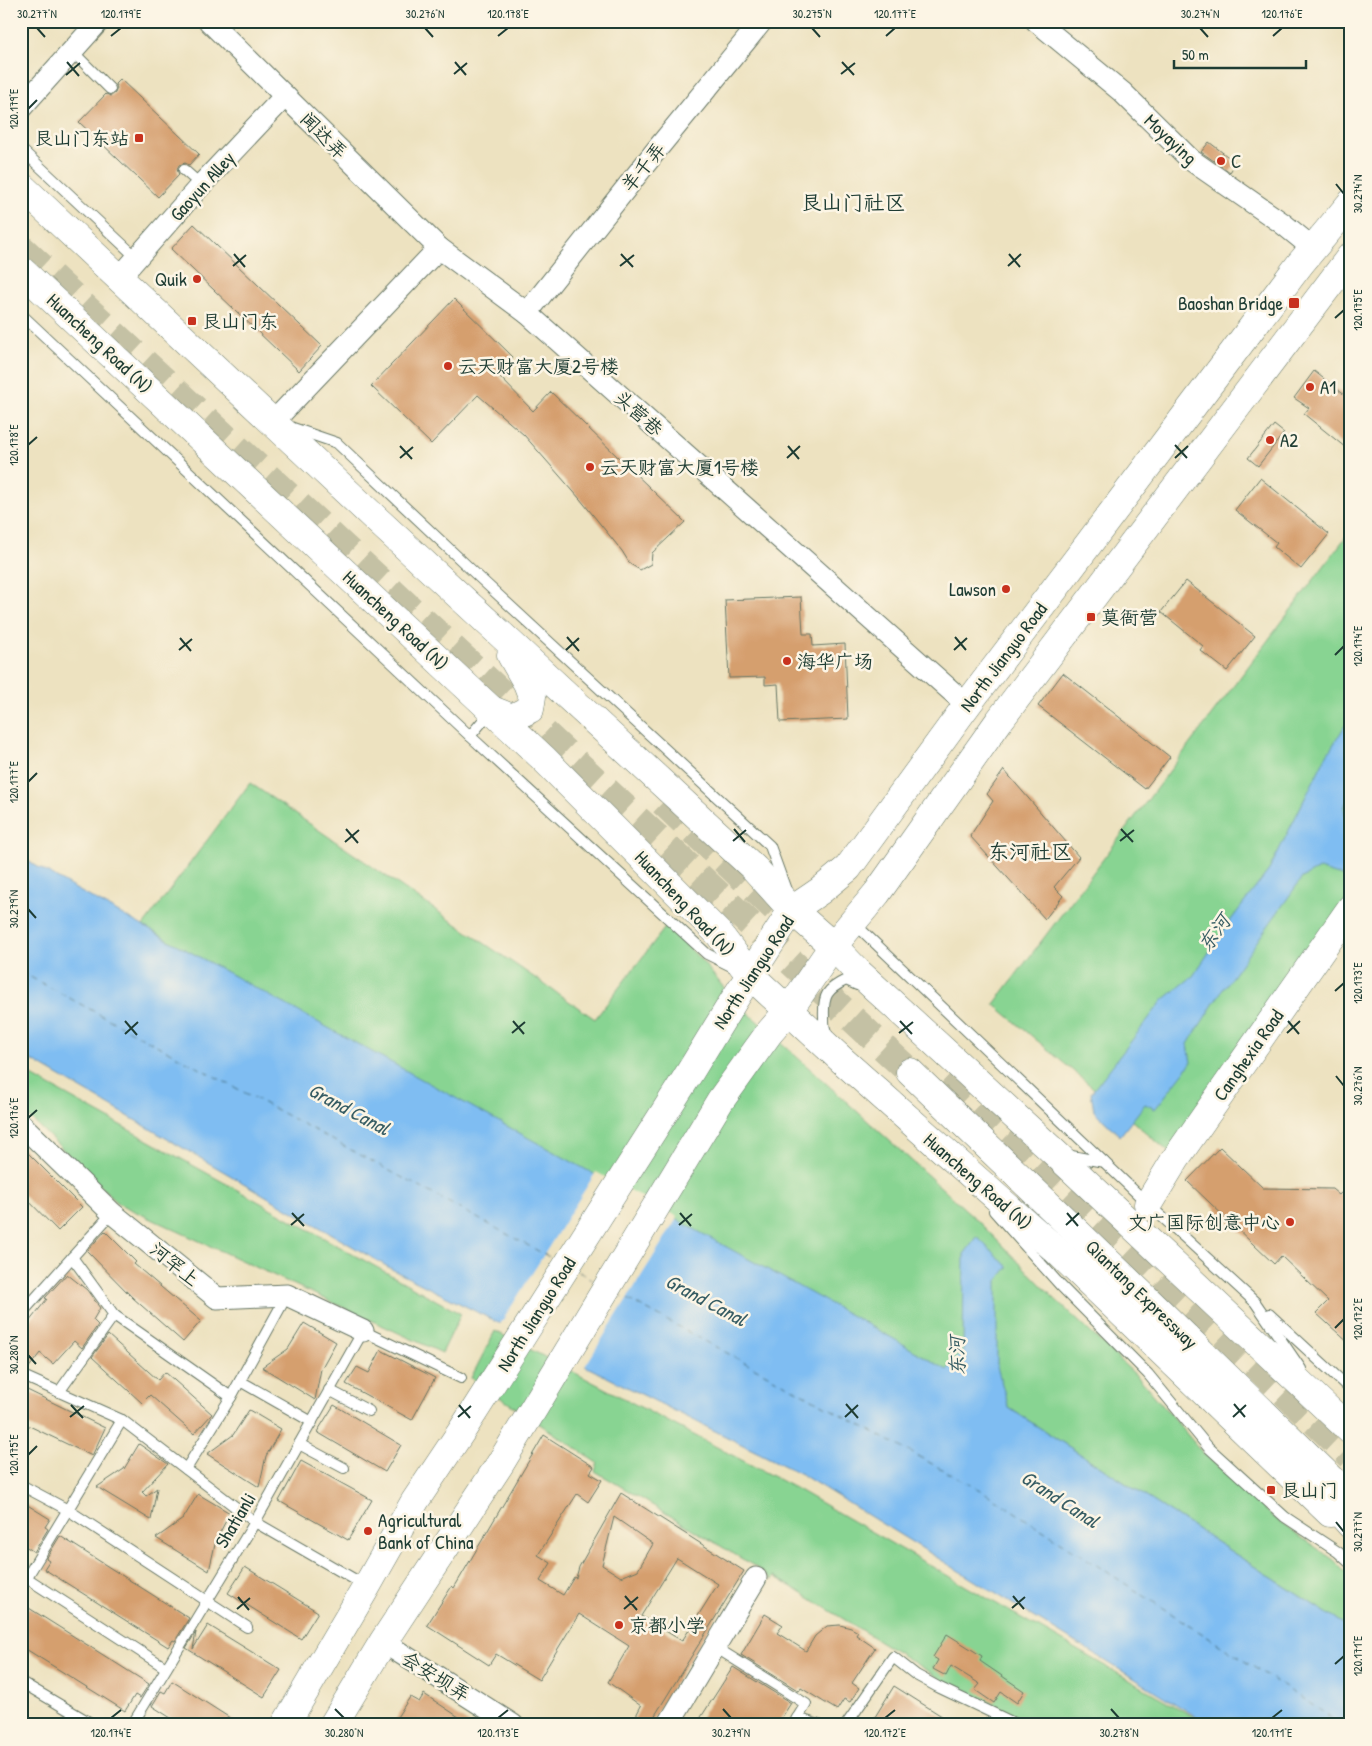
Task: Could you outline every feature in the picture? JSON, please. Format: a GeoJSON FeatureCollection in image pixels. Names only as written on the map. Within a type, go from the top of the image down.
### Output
{"type":"FeatureCollection","features":[{"type":"Feature","properties":{"kind":"main road"},"geometry":{"type":"LineString","coordinates":[[21,186],[128,267],[273,422],[755,869],[792,910],[1055,1153],[1341,1422]]}},
{"type":"Feature","properties":{"kind":"main road","name":"North Jianguo Road"},"geometry":{"type":"LineString","coordinates":[[285,1725],[415,1501],[461,1432],[792,910],[820,891],[848,868],[967,705],[1289,278],[1351,203]]}},
{"type":"Feature","properties":{"kind":"main road","name":"North Jianguo Road"},"geometry":{"type":"LineString","coordinates":[[332,1725],[383,1642],[500,1464],[720,1101],[769,1033],[789,1010],[833,946],[877,893],[999,721],[1351,256]]}},
{"type":"Feature","properties":{"kind":"main road","name":"Huancheng Road (N)"},"geometry":{"type":"LineString","coordinates":[[21,270],[550,765],[719,934],[750,975],[843,1061],[1055,1249],[1351,1532]]}},
{"type":"Feature","properties":{"kind":"main road"},"geometry":{"type":"LineString","coordinates":[[492,710],[512,718],[530,709],[532,696],[527,683],[499,633]]}},
{"type":"Feature","properties":{"kind":"main road","name":"Canghexia Road"},"geometry":{"type":"LineString","coordinates":[[1148,1204],[1176,1158],[1350,911]]}},
{"type":"Feature","properties":{"kind":"main road","name":"Qiantang Expressway"},"geometry":{"type":"LineString","coordinates":[[910,1072],[1158,1309],[1351,1498]]}},
{"type":"Feature","properties":{"kind":"main road"},"geometry":{"type":"LineString","coordinates":[[1158,1309],[1351,1525]]}},
{"type":"Feature","properties":{"kind":"street"},"geometry":{"type":"LineString","coordinates":[[21,108],[99,21]]}},
{"type":"Feature","properties":{"kind":"street","name":"闻达弄"},"geometry":{"type":"LineString","coordinates":[[209,21],[439,248]]}},
{"type":"Feature","properties":{"kind":"street","name":"羊千弄"},"geometry":{"type":"LineString","coordinates":[[527,314],[658,148],[762,21]]}},
{"type":"Feature","properties":{"kind":"street","name":"Moyaying"},"geometry":{"type":"LineString","coordinates":[[1036,21],[1122,92],[1191,160],[1282,223],[1314,249]]}},
{"type":"Feature","properties":{"kind":"street","name":"Gaoyun Alley"},"geometry":{"type":"LineString","coordinates":[[128,267],[201,185],[285,96]]}},
{"type":"Feature","properties":{"kind":"street"},"geometry":{"type":"LineString","coordinates":[[273,422],[439,248]]}},
{"type":"Feature","properties":{"kind":"street","name":"头营巷"},"geometry":{"type":"LineString","coordinates":[[439,248],[527,314],[967,705]]}},
{"type":"Feature","properties":{"kind":"street","name":"河罕上"},"geometry":{"type":"LineString","coordinates":[[21,1124],[112,1213],[217,1298],[287,1296],[363,1331]]}},
{"type":"Feature","properties":{"kind":"street"},"geometry":{"type":"LineString","coordinates":[[668,1725],[756,1578]]}},
{"type":"Feature","properties":{"kind":"street","name":"会安坝弄"},"geometry":{"type":"LineString","coordinates":[[383,1642],[513,1725]]}},
{"type":"Feature","properties":{"kind":"lane"},"geometry":{"type":"LineString","coordinates":[[72,51],[110,89]]}},
{"type":"Feature","properties":{"kind":"lane"},"geometry":{"type":"LineString","coordinates":[[21,149],[128,267]]}},
{"type":"Feature","properties":{"kind":"lane"},"geometry":{"type":"LineString","coordinates":[[184,170],[201,185]]}},
{"type":"Feature","properties":{"kind":"lane"},"geometry":{"type":"LineString","coordinates":[[21,314],[470,736],[708,954],[750,975]]}},
{"type":"Feature","properties":{"kind":"lane"},"geometry":{"type":"LineString","coordinates":[[273,422],[337,443],[770,846],[792,910]]}},
{"type":"Feature","properties":{"kind":"lane"},"geometry":{"type":"LineString","coordinates":[[470,736],[492,710]]}},
{"type":"Feature","properties":{"kind":"lane"},"geometry":{"type":"LineString","coordinates":[[852,922],[1148,1204],[1351,1390]]}},
{"type":"Feature","properties":{"kind":"lane"},"geometry":{"type":"LineString","coordinates":[[843,1061],[824,1029],[823,1001],[833,986],[846,980],[867,989],[897,1007]]}},
{"type":"Feature","properties":{"kind":"lane"},"geometry":{"type":"LineString","coordinates":[[925,1134],[1060,1285],[1148,1374],[1208,1447],[1285,1517],[1338,1552],[1351,1564]]}},
{"type":"Feature","properties":{"kind":"lane"},"geometry":{"type":"LineString","coordinates":[[1055,1153],[1105,1162]]}},
{"type":"Feature","properties":{"kind":"lane"},"geometry":{"type":"LineString","coordinates":[[21,1314],[112,1213]]}},
{"type":"Feature","properties":{"kind":"lane"},"geometry":{"type":"LineString","coordinates":[[72,1258],[114,1315],[231,1397]]}},
{"type":"Feature","properties":{"kind":"lane"},"geometry":{"type":"LineString","coordinates":[[186,1468],[231,1397],[287,1296]]}},
{"type":"Feature","properties":{"kind":"lane"},"geometry":{"type":"LineString","coordinates":[[1256,1302],[1341,1422]]}},
{"type":"Feature","properties":{"kind":"lane"},"geometry":{"type":"LineString","coordinates":[[59,1392],[114,1315]]}},
{"type":"Feature","properties":{"kind":"lane"},"geometry":{"type":"LineString","coordinates":[[363,1331],[461,1378]]}},
{"type":"Feature","properties":{"kind":"lane","name":"Shatianli"},"geometry":{"type":"LineString","coordinates":[[132,1725],[255,1522],[363,1331]]}},
{"type":"Feature","properties":{"kind":"lane"},"geometry":{"type":"LineString","coordinates":[[21,1375],[122,1420],[255,1522],[367,1586]]}},
{"type":"Feature","properties":{"kind":"lane"},"geometry":{"type":"LineString","coordinates":[[240,1381],[312,1422]]}},
{"type":"Feature","properties":{"kind":"lane"},"geometry":{"type":"LineString","coordinates":[[330,1390],[369,1411]]}},
{"type":"Feature","properties":{"kind":"lane"},"geometry":{"type":"LineString","coordinates":[[21,1587],[24,1576],[68,1510],[122,1420]]}},
{"type":"Feature","properties":{"kind":"lane"},"geometry":{"type":"LineString","coordinates":[[299,1444],[344,1468]]}},
{"type":"Feature","properties":{"kind":"lane"},"geometry":{"type":"LineString","coordinates":[[21,1485],[68,1510],[247,1627]]}},
{"type":"Feature","properties":{"kind":"lane"},"geometry":{"type":"LineString","coordinates":[[24,1576],[166,1668]]}},
{"type":"Feature","properties":{"kind":"lane"},"geometry":{"type":"LineString","coordinates":[[715,1647],[806,1704],[795,1721],[819,1725]]}},
{"type":"Feature","properties":{"kind":"lane"},"geometry":{"type":"LineString","coordinates":[[846,1725],[893,1656],[916,1674],[938,1687],[1018,1725]]}},
{"type":"Feature","properties":{"kind":"lane"},"geometry":{"type":"LineString","coordinates":[[21,1682],[94,1725]]}},
{"type":"Feature","properties":{"kind":"green space"},"geometry":{"type":"Polygon","coordinates":[[[1351,530],[1351,908],[1176,1158],[994,1004],[1351,530]]]}},
{"type":"Feature","properties":{"kind":"green space"},"geometry":{"type":"Polygon","coordinates":[[[250,783],[595,1019],[667,925],[702,961],[734,1000],[976,1219],[1055,1299],[1141,1380],[1203,1453],[1279,1522],[1334,1560],[1351,1577],[1351,1629],[1009,1408],[143,926],[250,783]]]}},
{"type":"Feature","properties":{"kind":"green space"},"geometry":{"type":"Polygon","coordinates":[[[21,1070],[461,1314],[442,1353],[119,1204],[21,1109],[21,1070]]]}},
{"type":"Feature","properties":{"kind":"green space"},"geometry":{"type":"Polygon","coordinates":[[[495,1331],[795,1488],[1208,1725],[1036,1725],[942,1680],[774,1576],[772,1580],[754,1566],[595,1471],[598,1463],[471,1378],[495,1331]]]}},
{"type":"Feature","properties":{"kind":"water"},"geometry":{"type":"Polygon","coordinates":[[[1351,716],[1351,790],[1344,808],[1347,822],[1351,827],[1351,881],[1342,876],[1319,869],[1302,878],[1219,995],[1188,1044],[1191,1063],[1155,1109],[1145,1104],[1120,1136],[1094,1111],[1091,1093],[1163,1000],[1193,976],[1231,920],[1269,870],[1325,758],[1351,716]]]}},
{"type":"Feature","properties":{"kind":"water","name":"Grand Canal"},"geometry":{"type":"Polygon","coordinates":[[[21,857],[72,887],[894,1339],[947,1370],[963,1351],[964,1254],[977,1237],[1008,1267],[997,1281],[997,1367],[1009,1408],[1351,1629],[1351,1725],[1210,1725],[801,1474],[395,1271],[21,1054],[21,857]]]}},
{"type":"Feature","properties":{"kind":"pier"},"geometry":{"type":"Polygon","coordinates":[[[596,1172],[678,1217],[584,1368],[499,1326],[596,1172]]]}},
{"type":"Feature","properties":{"kind":"building","name":"艮山门东站"},"geometry":{"type":"Polygon","coordinates":[[[120,79],[199,154],[189,165],[185,163],[179,165],[177,169],[179,175],[158,197],[79,122],[106,94],[111,96],[115,93],[117,88],[115,84],[120,79]]]}},
{"type":"Feature","properties":{"kind":"building","name":"C"},"geometry":{"type":"Polygon","coordinates":[[[1209,142],[1236,163],[1230,172],[1201,152],[1209,142]]]}},
{"type":"Feature","properties":{"kind":"building"},"geometry":{"type":"Polygon","coordinates":[[[194,224],[322,346],[299,371],[171,249],[194,224]]]}},
{"type":"Feature","properties":{"kind":"building"},"geometry":{"type":"Polygon","coordinates":[[[454,299],[513,357],[498,375],[533,411],[551,392],[685,522],[652,553],[651,564],[640,570],[630,564],[622,551],[580,499],[524,435],[478,395],[431,444],[371,386],[454,299]]]}},
{"type":"Feature","properties":{"kind":"building"},"geometry":{"type":"Polygon","coordinates":[[[1314,371],[1351,400],[1351,452],[1304,414],[1309,408],[1294,398],[1314,371]]]}},
{"type":"Feature","properties":{"kind":"building","name":"A2"},"geometry":{"type":"Polygon","coordinates":[[[1274,425],[1284,433],[1258,466],[1248,458],[1274,425]]]}},
{"type":"Feature","properties":{"kind":"building"},"geometry":{"type":"Polygon","coordinates":[[[1260,478],[1329,534],[1301,569],[1274,547],[1277,543],[1235,510],[1260,478]]]}},
{"type":"Feature","properties":{"kind":"building"},"geometry":{"type":"Polygon","coordinates":[[[1186,581],[1255,636],[1227,671],[1200,650],[1203,646],[1161,612],[1186,581]]]}},
{"type":"Feature","properties":{"kind":"building","name":"海华广场"},"geometry":{"type":"Polygon","coordinates":[[[801,597],[803,634],[812,634],[813,646],[845,644],[848,719],[780,722],[778,684],[765,685],[765,677],[729,678],[725,600],[801,597]]]}},
{"type":"Feature","properties":{"kind":"building"},"geometry":{"type":"Polygon","coordinates":[[[1063,673],[1170,757],[1145,789],[1038,706],[1063,673]]]}},
{"type":"Feature","properties":{"kind":"building"},"geometry":{"type":"Polygon","coordinates":[[[1004,770],[1079,857],[1054,887],[1063,896],[1045,919],[970,836],[993,801],[987,794],[1004,770]]]}},
{"type":"Feature","properties":{"kind":"building"},"geometry":{"type":"Polygon","coordinates":[[[21,1146],[82,1207],[58,1231],[21,1193],[21,1146]]]}},
{"type":"Feature","properties":{"kind":"building","name":"文广国际创意中心"},"geometry":{"type":"Polygon","coordinates":[[[1220,1147],[1263,1188],[1332,1189],[1339,1195],[1351,1183],[1351,1345],[1316,1313],[1328,1301],[1281,1256],[1274,1264],[1187,1181],[1220,1147]]]}},
{"type":"Feature","properties":{"kind":"building"},"geometry":{"type":"Polygon","coordinates":[[[105,1231],[136,1262],[134,1264],[201,1321],[183,1342],[133,1298],[87,1251],[105,1231]]]}},
{"type":"Feature","properties":{"kind":"building"},"geometry":{"type":"Polygon","coordinates":[[[67,1274],[87,1290],[100,1308],[93,1320],[98,1325],[82,1348],[74,1341],[53,1364],[40,1353],[27,1370],[21,1368],[21,1332],[47,1299],[45,1298],[67,1274]]]}},
{"type":"Feature","properties":{"kind":"building"},"geometry":{"type":"Polygon","coordinates":[[[304,1323],[336,1342],[321,1369],[315,1400],[262,1367],[288,1349],[304,1323]]]}},
{"type":"Feature","properties":{"kind":"building"},"geometry":{"type":"Polygon","coordinates":[[[108,1335],[158,1380],[165,1372],[212,1414],[194,1434],[150,1395],[142,1403],[92,1357],[108,1335]]]}},
{"type":"Feature","properties":{"kind":"building"},"geometry":{"type":"Polygon","coordinates":[[[381,1350],[435,1378],[412,1420],[346,1384],[357,1367],[369,1373],[381,1350]]]}},
{"type":"Feature","properties":{"kind":"building"},"geometry":{"type":"Polygon","coordinates":[[[21,1387],[105,1428],[92,1456],[21,1422],[21,1387]]]}},
{"type":"Feature","properties":{"kind":"building"},"geometry":{"type":"Polygon","coordinates":[[[334,1405],[401,1445],[385,1472],[317,1432],[334,1405]]]}},
{"type":"Feature","properties":{"kind":"building"},"geometry":{"type":"Polygon","coordinates":[[[249,1410],[281,1429],[266,1456],[259,1487],[207,1454],[233,1435],[249,1410]]]}},
{"type":"Feature","properties":{"kind":"building"},"geometry":{"type":"Polygon","coordinates":[[[544,1435],[594,1467],[590,1473],[602,1480],[588,1502],[577,1494],[538,1555],[551,1563],[540,1581],[563,1595],[574,1577],[576,1578],[579,1567],[621,1493],[744,1571],[649,1725],[631,1725],[641,1706],[608,1682],[629,1646],[579,1614],[539,1680],[496,1654],[489,1665],[427,1625],[452,1586],[454,1588],[544,1435]],[[614,1517],[602,1565],[621,1577],[638,1570],[653,1544],[614,1517]],[[677,1558],[641,1616],[682,1641],[718,1584],[677,1558]]]}},
{"type":"Feature","properties":{"kind":"building"},"geometry":{"type":"Polygon","coordinates":[[[139,1444],[168,1464],[142,1492],[146,1496],[157,1488],[151,1520],[97,1487],[124,1469],[139,1444]]]}},
{"type":"Feature","properties":{"kind":"building"},"geometry":{"type":"Polygon","coordinates":[[[301,1461],[372,1500],[348,1540],[279,1501],[301,1461]]]}},
{"type":"Feature","properties":{"kind":"building"},"geometry":{"type":"Polygon","coordinates":[[[198,1494],[230,1513],[216,1540],[209,1571],[156,1538],[183,1519],[198,1494]]]}},
{"type":"Feature","properties":{"kind":"building"},"geometry":{"type":"Polygon","coordinates":[[[21,1501],[50,1519],[45,1527],[48,1529],[34,1552],[21,1543],[21,1501]]]}},
{"type":"Feature","properties":{"kind":"building"},"geometry":{"type":"Polygon","coordinates":[[[60,1536],[189,1618],[175,1641],[173,1640],[168,1647],[44,1569],[49,1561],[46,1559],[60,1536]]]}},
{"type":"Feature","properties":{"kind":"building"},"geometry":{"type":"Polygon","coordinates":[[[245,1567],[318,1612],[301,1639],[228,1593],[245,1567]]]}},
{"type":"Feature","properties":{"kind":"building"},"geometry":{"type":"Polygon","coordinates":[[[21,1603],[149,1684],[140,1698],[135,1695],[125,1711],[21,1646],[21,1603]]]}},
{"type":"Feature","properties":{"kind":"building"},"geometry":{"type":"Polygon","coordinates":[[[765,1614],[783,1625],[777,1633],[806,1651],[815,1636],[827,1626],[840,1625],[858,1632],[856,1635],[875,1648],[852,1683],[859,1688],[850,1702],[844,1699],[837,1710],[801,1688],[799,1691],[741,1655],[765,1614]]]}},
{"type":"Feature","properties":{"kind":"building"},"geometry":{"type":"Polygon","coordinates":[[[208,1625],[281,1670],[264,1697],[186,1648],[196,1632],[193,1649],[208,1625]]]}},
{"type":"Feature","properties":{"kind":"building"},"geometry":{"type":"Polygon","coordinates":[[[947,1634],[982,1656],[980,1661],[1024,1691],[1017,1703],[1001,1692],[994,1703],[975,1690],[980,1684],[951,1666],[946,1676],[933,1669],[938,1660],[933,1657],[947,1634]]]}},
{"type":"Feature","properties":{"kind":"building"},"geometry":{"type":"Polygon","coordinates":[[[733,1667],[791,1703],[777,1725],[696,1725],[733,1667]]]}},
{"type":"Feature","properties":{"kind":"building"},"geometry":{"type":"Polygon","coordinates":[[[172,1681],[241,1725],[182,1725],[152,1706],[161,1691],[165,1693],[172,1681]]]}},
{"type":"Feature","properties":{"kind":"building"},"geometry":{"type":"Polygon","coordinates":[[[894,1686],[956,1725],[870,1725],[894,1686]]]}},
{"type":"Feature","properties":{"kind":"building"},"geometry":{"type":"Polygon","coordinates":[[[424,1694],[471,1725],[392,1725],[410,1697],[419,1702],[424,1694]]]}},
{"type":"Feature","properties":{"kind":"ferry route"},"geometry":{"type":"LineString","coordinates":[[21,972],[555,1260]]}},
{"type":"Feature","properties":{"kind":"ferry route"},"geometry":{"type":"LineString","coordinates":[[579,1272],[595,1281]]}},
{"type":"Feature","properties":{"kind":"ferry route"},"geometry":{"type":"LineString","coordinates":[[618,1294],[984,1492],[1343,1725]]}},
{"type":"Feature","properties":{"kind":"tunnel"},"geometry":{"type":"LineString","coordinates":[[21,248],[910,1072]]}},
{"type":"Feature","properties":{"kind":"tunnel"},"geometry":{"type":"LineString","coordinates":[[663,802],[781,914]]}},
{"type":"Feature","properties":{"kind":"tunnel"},"geometry":{"type":"LineString","coordinates":[[950,1074],[1351,1456]]}},
{"type":"Feature","properties":{"kind":"place","name":"艮山门东站"},"geometry":{"type":"Point","coordinates":[139,138]}},
{"type":"Feature","properties":{"kind":"place","name":"C"},"geometry":{"type":"Point","coordinates":[1221,161]}},
{"type":"Feature","properties":{"kind":"place","name":"Quik"},"geometry":{"type":"Point","coordinates":[197,279]}},
{"type":"Feature","properties":{"kind":"place","name":"Baoshan Bridge"},"geometry":{"type":"Point","coordinates":[1294,303]}},
{"type":"Feature","properties":{"kind":"place","name":"艮山门东"},"geometry":{"type":"Point","coordinates":[192,321]}},
{"type":"Feature","properties":{"kind":"place","name":"云天财富大厦2号楼"},"geometry":{"type":"Point","coordinates":[448,366]}},
{"type":"Feature","properties":{"kind":"place","name":"A1"},"geometry":{"type":"Point","coordinates":[1310,387]}},
{"type":"Feature","properties":{"kind":"place","name":"A2"},"geometry":{"type":"Point","coordinates":[1270,440]}},
{"type":"Feature","properties":{"kind":"place","name":"云天财富大厦1号楼"},"geometry":{"type":"Point","coordinates":[590,467]}},
{"type":"Feature","properties":{"kind":"place","name":"Lawson"},"geometry":{"type":"Point","coordinates":[1006,589]}},
{"type":"Feature","properties":{"kind":"place","name":"莫衙营"},"geometry":{"type":"Point","coordinates":[1091,617]}},
{"type":"Feature","properties":{"kind":"place","name":"海华广场"},"geometry":{"type":"Point","coordinates":[787,661]}},
{"type":"Feature","properties":{"kind":"place","name":"文广国际创意中心"},"geometry":{"type":"Point","coordinates":[1290,1222]}},
{"type":"Feature","properties":{"kind":"place","name":"艮山门"},"geometry":{"type":"Point","coordinates":[1271,1490]}},
{"type":"Feature","properties":{"kind":"place","name":"Agricultural Bank of China"},"geometry":{"type":"Point","coordinates":[368,1531]}},
{"type":"Feature","properties":{"kind":"place","name":"京都小学"},"geometry":{"type":"Point","coordinates":[619,1625]}},
{"type":"Feature","properties":{"kind":"district","name":"艮山门社区"},"geometry":{"type":"Point","coordinates":[853,203]}},
{"type":"Feature","properties":{"kind":"district","name":"东河社区"},"geometry":{"type":"Point","coordinates":[1030,852]}},
{"type":"Feature","properties":{"kind":"water label","name":"东河"},"geometry":{"type":"Point","coordinates":[1214,933]}},
{"type":"Feature","properties":{"kind":"water label","name":"东河"},"geometry":{"type":"Point","coordinates":[957,1356]}}]}
